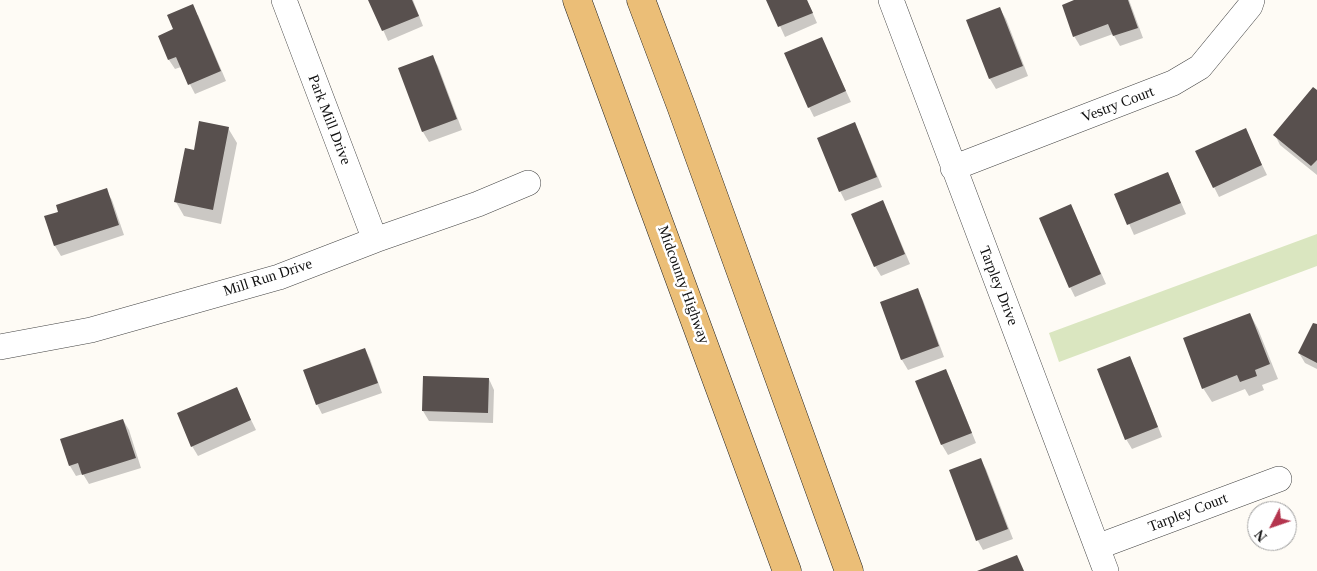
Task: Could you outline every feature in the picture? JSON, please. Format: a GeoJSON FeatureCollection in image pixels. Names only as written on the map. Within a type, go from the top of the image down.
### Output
{"type":"FeatureCollection","features":[{"type":"Feature","properties":{"kind":"main road","name":"Midcounty Highway"},"geometry":{"type":"LineString","coordinates":[[577,0],[788,571]]}},
{"type":"Feature","properties":{"kind":"main road"},"geometry":{"type":"LineString","coordinates":[[641,0],[685,116],[849,571]]}},
{"type":"Feature","properties":{"kind":"street","name":"Park Mill Drive"},"geometry":{"type":"LineString","coordinates":[[284,0],[375,240]]}},
{"type":"Feature","properties":{"kind":"street","name":"Tarpley Drive"},"geometry":{"type":"LineString","coordinates":[[891,0],[1106,571]]}},
{"type":"Feature","properties":{"kind":"street","name":"Vestry Court"},"geometry":{"type":"LineString","coordinates":[[954,168],[1173,83],[1200,67],[1250,6],[1252,0]]}},
{"type":"Feature","properties":{"kind":"street","name":"Mill Run Drive"},"geometry":{"type":"LineString","coordinates":[[0,347],[91,330],[269,280],[478,204],[528,183]]}},
{"type":"Feature","properties":{"kind":"street","name":"Tarpley Court"},"geometry":{"type":"LineString","coordinates":[[1097,547],[1279,479]]}},
{"type":"Feature","properties":{"kind":"green space"},"geometry":{"type":"Polygon","coordinates":[[[1317,234],[1317,266],[1059,362],[1049,333],[1317,234]]]}},
{"type":"Feature","properties":{"kind":"building"},"geometry":{"type":"Polygon","coordinates":[[[368,0],[412,0],[419,16],[382,31],[368,0]]]}},
{"type":"Feature","properties":{"kind":"building"},"geometry":{"type":"Polygon","coordinates":[[[766,0],[807,0],[813,13],[778,27],[766,0]]]}},
{"type":"Feature","properties":{"kind":"building"},"geometry":{"type":"Polygon","coordinates":[[[1074,0],[1128,0],[1138,28],[1113,36],[1108,24],[1073,37],[1062,5],[1074,0]]]}},
{"type":"Feature","properties":{"kind":"building"},"geometry":{"type":"Polygon","coordinates":[[[193,4],[221,71],[188,85],[176,57],[168,60],[158,36],[173,29],[167,15],[193,4]]]}},
{"type":"Feature","properties":{"kind":"building"},"geometry":{"type":"Polygon","coordinates":[[[1000,7],[1023,66],[989,79],[966,20],[1000,7]]]}},
{"type":"Feature","properties":{"kind":"building"},"geometry":{"type":"Polygon","coordinates":[[[822,37],[846,91],[808,108],[784,53],[822,37]]]}},
{"type":"Feature","properties":{"kind":"building"},"geometry":{"type":"Polygon","coordinates":[[[433,55],[457,119],[422,132],[398,68],[433,55]]]}},
{"type":"Feature","properties":{"kind":"building"},"geometry":{"type":"Polygon","coordinates":[[[1313,87],[1317,90],[1317,160],[1311,166],[1273,135],[1313,87]]]}},
{"type":"Feature","properties":{"kind":"building"},"geometry":{"type":"Polygon","coordinates":[[[199,121],[229,127],[213,210],[174,202],[185,148],[194,150],[199,121]]]}},
{"type":"Feature","properties":{"kind":"building"},"geometry":{"type":"Polygon","coordinates":[[[855,122],[877,177],[839,192],[817,138],[855,122]]]}},
{"type":"Feature","properties":{"kind":"building"},"geometry":{"type":"Polygon","coordinates":[[[1246,128],[1262,165],[1213,188],[1195,151],[1246,128]]]}},
{"type":"Feature","properties":{"kind":"building"},"geometry":{"type":"Polygon","coordinates":[[[1168,172],[1181,203],[1127,225],[1114,194],[1168,172]]]}},
{"type":"Feature","properties":{"kind":"building"},"geometry":{"type":"Polygon","coordinates":[[[107,188],[119,225],[54,246],[44,216],[58,212],[56,205],[107,188]]]}},
{"type":"Feature","properties":{"kind":"building"},"geometry":{"type":"Polygon","coordinates":[[[883,200],[905,254],[874,267],[851,214],[883,200]]]}},
{"type":"Feature","properties":{"kind":"building"},"geometry":{"type":"Polygon","coordinates":[[[1071,204],[1101,274],[1069,288],[1039,218],[1071,204]]]}},
{"type":"Feature","properties":{"kind":"building"},"geometry":{"type":"Polygon","coordinates":[[[918,288],[939,346],[901,360],[880,302],[918,288]]]}},
{"type":"Feature","properties":{"kind":"building"},"geometry":{"type":"Polygon","coordinates":[[[1250,313],[1270,364],[1255,370],[1257,376],[1240,382],[1237,375],[1202,389],[1183,338],[1250,313]]]}},
{"type":"Feature","properties":{"kind":"building"},"geometry":{"type":"Polygon","coordinates":[[[1313,323],[1317,324],[1317,363],[1298,353],[1313,323]]]}},
{"type":"Feature","properties":{"kind":"building"},"geometry":{"type":"Polygon","coordinates":[[[365,348],[378,383],[316,405],[303,370],[365,348]]]}},
{"type":"Feature","properties":{"kind":"building"},"geometry":{"type":"Polygon","coordinates":[[[1130,356],[1158,427],[1125,440],[1097,369],[1130,356]]]}},
{"type":"Feature","properties":{"kind":"building"},"geometry":{"type":"Polygon","coordinates":[[[946,369],[972,433],[941,445],[915,381],[946,369]]]}},
{"type":"Feature","properties":{"kind":"building"},"geometry":{"type":"Polygon","coordinates":[[[423,376],[489,378],[488,413],[422,411],[423,376]]]}},
{"type":"Feature","properties":{"kind":"building"},"geometry":{"type":"Polygon","coordinates":[[[237,387],[251,420],[191,447],[177,413],[237,387]]]}},
{"type":"Feature","properties":{"kind":"building"},"geometry":{"type":"Polygon","coordinates":[[[123,419],[136,458],[82,475],[78,463],[69,466],[60,439],[123,419]]]}},
{"type":"Feature","properties":{"kind":"building"},"geometry":{"type":"Polygon","coordinates":[[[981,458],[1008,529],[976,541],[949,470],[981,458]]]}},
{"type":"Feature","properties":{"kind":"building"},"geometry":{"type":"Polygon","coordinates":[[[1017,555],[1024,571],[977,571],[1017,555]]]}}]}
